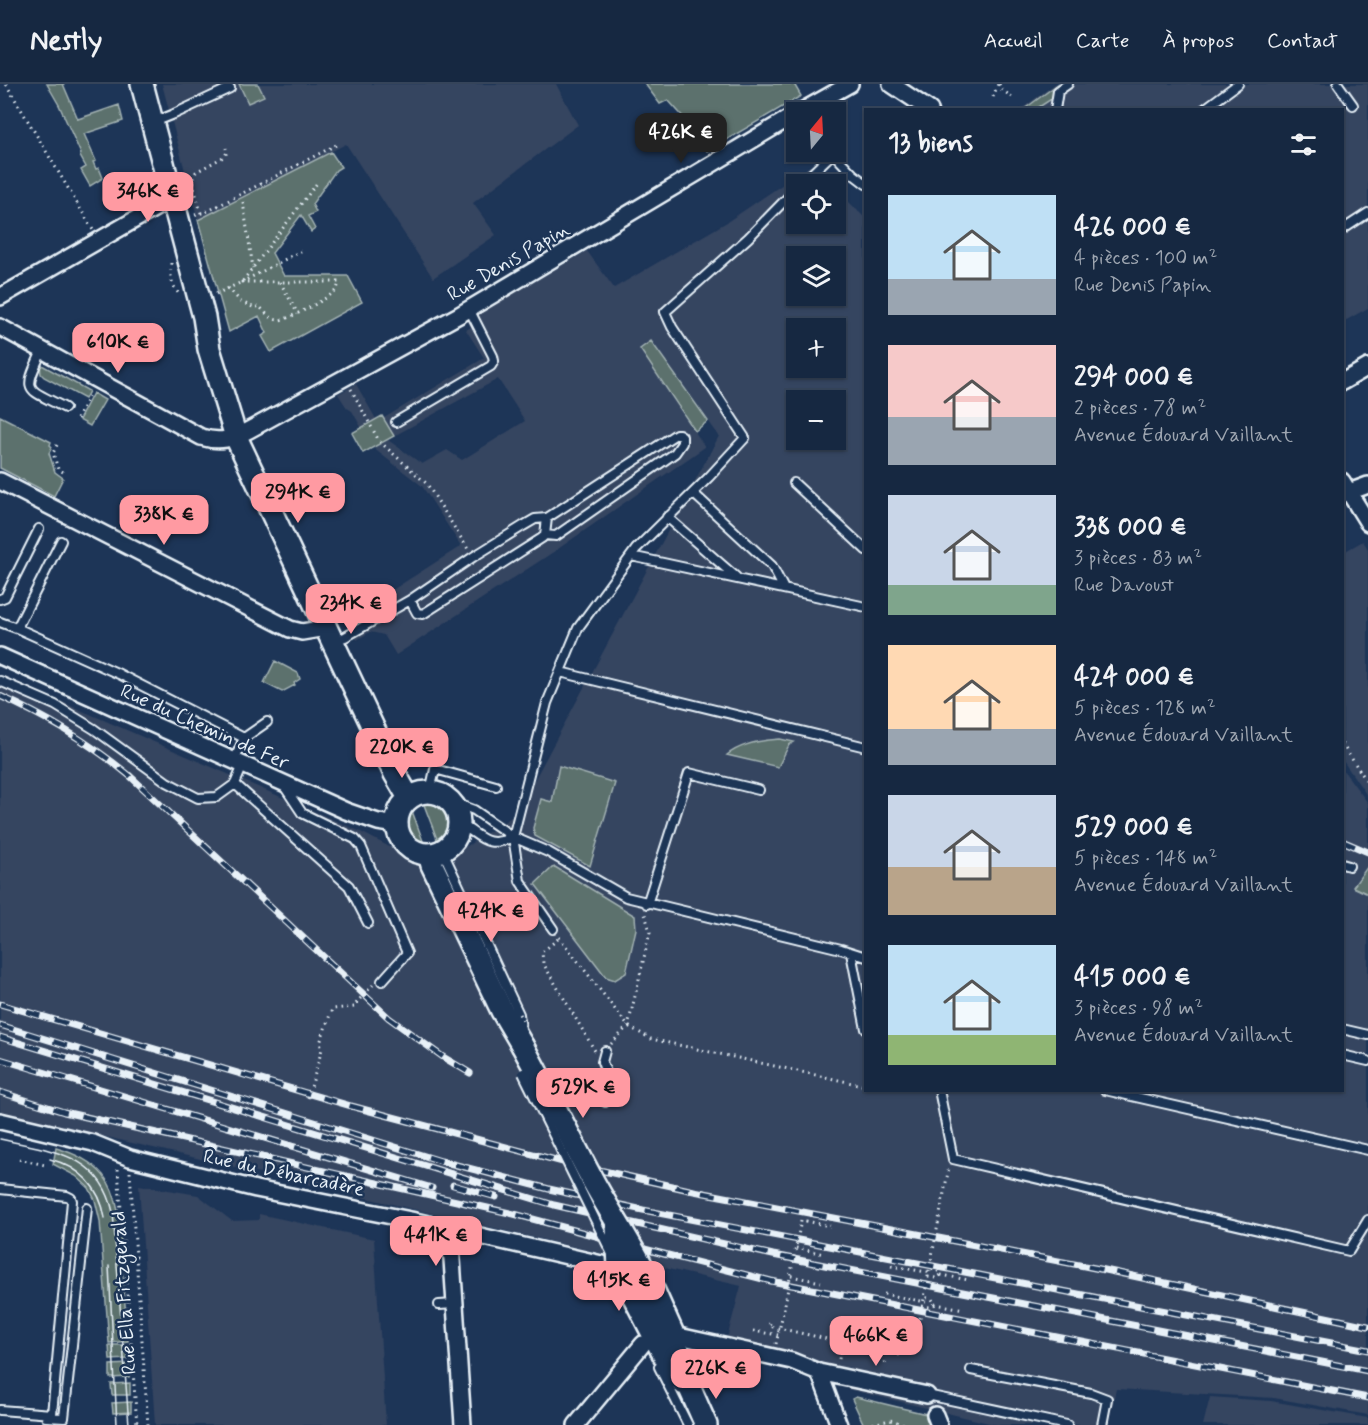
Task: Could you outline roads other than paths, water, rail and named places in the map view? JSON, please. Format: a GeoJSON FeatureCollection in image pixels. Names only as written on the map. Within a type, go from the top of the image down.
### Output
{"type":"FeatureCollection","features":[{"type":"Feature","properties":{"kind":"main road"},"geometry":{"type":"LineString","coordinates":[[134,84],[204,317],[209,349],[236,437],[395,774],[409,798]]}},
{"type":"Feature","properties":{"kind":"main road"},"geometry":{"type":"LineString","coordinates":[[142,84],[168,202]]}},
{"type":"Feature","properties":{"kind":"main road"},"geometry":{"type":"LineString","coordinates":[[436,852],[416,851],[408,847],[400,837],[397,825],[399,810],[409,798],[419,793],[430,792],[441,795],[450,801],[457,812],[459,823],[454,839],[436,852],[432,865],[502,1011],[617,1225],[634,1249],[634,1274],[655,1337]]}},
{"type":"Feature","properties":{"kind":"main road"},"geometry":{"type":"LineString","coordinates":[[617,1225],[655,1337],[690,1391],[706,1425]]}},
{"type":"Feature","properties":{"kind":"street","name":"Rue Denis Papin"},"geometry":{"type":"LineString","coordinates":[[820,102],[850,84]]}},
{"type":"Feature","properties":{"kind":"street"},"geometry":{"type":"LineString","coordinates":[[891,84],[927,108]]}},
{"type":"Feature","properties":{"kind":"street","name":"Rue Denis Papin"},"geometry":{"type":"LineString","coordinates":[[236,437],[469,309],[786,122]]}},
{"type":"Feature","properties":{"kind":"street"},"geometry":{"type":"LineString","coordinates":[[0,297],[168,202]]}},
{"type":"Feature","properties":{"kind":"street"},"geometry":{"type":"LineString","coordinates":[[0,327],[201,437],[219,441],[236,437]]}},
{"type":"Feature","properties":{"kind":"street"},"geometry":{"type":"LineString","coordinates":[[1344,381],[1368,367]]}},
{"type":"Feature","properties":{"kind":"street"},"geometry":{"type":"LineString","coordinates":[[0,481],[290,629],[329,635]]}},
{"type":"Feature","properties":{"kind":"street"},"geometry":{"type":"LineString","coordinates":[[1368,485],[1345,489],[1368,523]]}},
{"type":"Feature","properties":{"kind":"street","name":"Rue du Chemin de Fer"},"geometry":{"type":"LineString","coordinates":[[0,656],[284,784],[364,818],[397,825]]}},
{"type":"Feature","properties":{"kind":"street","name":"Rue du Débarcadère"},"geometry":{"type":"LineString","coordinates":[[0,1121],[93,1143],[123,1155],[256,1189],[450,1229],[634,1274]]}},
{"type":"Feature","properties":{"kind":"street"},"geometry":{"type":"LineString","coordinates":[[450,1229],[463,1425]]}},
{"type":"Feature","properties":{"kind":"street"},"geometry":{"type":"LineString","coordinates":[[576,1425],[655,1337],[792,1361],[819,1372],[927,1395]]}},
{"type":"Feature","properties":{"kind":"street"},"geometry":{"type":"LineString","coordinates":[[819,1372],[839,1425]]}},
{"type":"Feature","properties":{"kind":"lane"},"geometry":{"type":"LineString","coordinates":[[1055,108],[1058,92],[1068,84]]}},
{"type":"Feature","properties":{"kind":"lane"},"geometry":{"type":"LineString","coordinates":[[1206,108],[1238,84]]}},
{"type":"Feature","properties":{"kind":"lane"},"geometry":{"type":"LineString","coordinates":[[1338,84],[1353,105]]}},
{"type":"Feature","properties":{"kind":"lane"},"geometry":{"type":"LineString","coordinates":[[152,122],[230,87]]}},
{"type":"Feature","properties":{"kind":"lane"},"geometry":{"type":"LineString","coordinates":[[811,174],[823,162]]}},
{"type":"Feature","properties":{"kind":"lane"},"geometry":{"type":"LineString","coordinates":[[842,162],[864,182]]}},
{"type":"Feature","properties":{"kind":"lane"},"geometry":{"type":"LineString","coordinates":[[553,929],[520,881],[513,837],[547,703],[578,628],[631,556],[745,438],[664,312],[748,238],[786,199]]}},
{"type":"Feature","properties":{"kind":"lane"},"geometry":{"type":"LineString","coordinates":[[1344,229],[1368,213]]}},
{"type":"Feature","properties":{"kind":"lane"},"geometry":{"type":"LineString","coordinates":[[396,422],[491,366],[494,361],[493,356],[469,309]]}},
{"type":"Feature","properties":{"kind":"lane"},"geometry":{"type":"LineString","coordinates":[[42,351],[29,385],[32,390],[65,408]]}},
{"type":"Feature","properties":{"kind":"lane"},"geometry":{"type":"LineString","coordinates":[[329,635],[345,636],[410,600],[534,519],[547,518],[676,434],[682,436],[682,443],[675,453],[556,536],[545,535],[423,614],[417,613],[410,600]]}},
{"type":"Feature","properties":{"kind":"lane"},"geometry":{"type":"LineString","coordinates":[[794,483],[864,548]]}},
{"type":"Feature","properties":{"kind":"lane"},"geometry":{"type":"LineString","coordinates":[[693,493],[772,566],[784,589]]}},
{"type":"Feature","properties":{"kind":"lane"},"geometry":{"type":"LineString","coordinates":[[667,517],[738,579]]}},
{"type":"Feature","properties":{"kind":"lane"},"geometry":{"type":"LineString","coordinates":[[545,535],[547,518]]}},
{"type":"Feature","properties":{"kind":"lane"},"geometry":{"type":"LineString","coordinates":[[0,599],[5,597],[39,529]]}},
{"type":"Feature","properties":{"kind":"lane"},"geometry":{"type":"LineString","coordinates":[[19,629],[19,624],[61,541]]}},
{"type":"Feature","properties":{"kind":"lane"},"geometry":{"type":"LineString","coordinates":[[631,556],[864,607]]}},
{"type":"Feature","properties":{"kind":"lane"},"geometry":{"type":"LineString","coordinates":[[0,622],[119,674],[244,738]]}},
{"type":"Feature","properties":{"kind":"lane"},"geometry":{"type":"LineString","coordinates":[[560,672],[864,747]]}},
{"type":"Feature","properties":{"kind":"lane"},"geometry":{"type":"LineString","coordinates":[[0,681],[55,705],[94,729],[167,783],[198,798],[217,797],[235,784],[244,738],[267,722]]}},
{"type":"Feature","properties":{"kind":"lane"},"geometry":{"type":"LineString","coordinates":[[430,792],[435,769],[496,786]]}},
{"type":"Feature","properties":{"kind":"lane"},"geometry":{"type":"LineString","coordinates":[[647,904],[689,773],[759,790]]}},
{"type":"Feature","properties":{"kind":"lane"},"geometry":{"type":"LineString","coordinates":[[235,784],[349,886],[368,922]]}},
{"type":"Feature","properties":{"kind":"lane"},"geometry":{"type":"LineString","coordinates":[[284,784],[302,813],[355,839],[361,846],[407,953],[382,981]]}},
{"type":"Feature","properties":{"kind":"lane"},"geometry":{"type":"LineString","coordinates":[[450,801],[474,810],[513,837],[548,852],[626,897],[864,956]]}},
{"type":"Feature","properties":{"kind":"lane"},"geometry":{"type":"LineString","coordinates":[[459,823],[487,842],[499,843],[513,837]]}},
{"type":"Feature","properties":{"kind":"lane"},"geometry":{"type":"LineString","coordinates":[[851,953],[864,1019]]}},
{"type":"Feature","properties":{"kind":"lane"},"geometry":{"type":"LineString","coordinates":[[1344,1029],[1368,1035]]}},
{"type":"Feature","properties":{"kind":"lane"},"geometry":{"type":"LineString","coordinates":[[522,1045],[523,1073],[634,1274]]}},
{"type":"Feature","properties":{"kind":"lane"},"geometry":{"type":"LineString","coordinates":[[605,1051],[602,1062],[610,1082],[605,1102]]}},
{"type":"Feature","properties":{"kind":"lane"},"geometry":{"type":"LineString","coordinates":[[1344,1055],[1368,1061]]}},
{"type":"Feature","properties":{"kind":"lane"},"geometry":{"type":"LineString","coordinates":[[939,1092],[953,1159],[1349,1251],[1368,1220]]}},
{"type":"Feature","properties":{"kind":"lane"},"geometry":{"type":"LineString","coordinates":[[1114,1092],[1368,1150]]}},
{"type":"Feature","properties":{"kind":"lane"},"geometry":{"type":"LineString","coordinates":[[0,1189],[67,1196],[72,1201],[52,1414],[0,1411]]}},
{"type":"Feature","properties":{"kind":"lane"},"geometry":{"type":"LineString","coordinates":[[0,1411],[64,1418],[87,1208]]}},
{"type":"Feature","properties":{"kind":"lane"},"geometry":{"type":"LineString","coordinates":[[439,1305],[455,1304]]}},
{"type":"Feature","properties":{"kind":"lane"},"geometry":{"type":"LineString","coordinates":[[655,1337],[657,1362],[688,1425]]}},
{"type":"Feature","properties":{"kind":"lane"},"geometry":{"type":"LineString","coordinates":[[970,1370],[1092,1393],[1107,1399],[1102,1425]]}},
{"type":"Feature","properties":{"kind":"lane"},"geometry":{"type":"LineString","coordinates":[[927,1395],[937,1420]]}},
{"type":"Feature","properties":{"kind":"lane"},"geometry":{"type":"LineString","coordinates":[[927,1395],[1067,1425]]}},
{"type":"Feature","properties":{"kind":"tram line"},"geometry":{"type":"LineString","coordinates":[[0,1139],[37,1147],[71,1158],[85,1166],[97,1177],[107,1192],[113,1212],[129,1425]]}},
{"type":"Feature","properties":{"kind":"tram line"},"geometry":{"type":"LineString","coordinates":[[50,1159],[71,1167],[87,1180],[99,1197],[105,1218]]}},
{"type":"Feature","properties":{"kind":"tram line"},"geometry":{"type":"LineString","coordinates":[[109,1266],[117,1425]]}},
{"type":"Feature","properties":{"kind":"railway"},"geometry":{"type":"LineString","coordinates":[[0,696],[68,732],[130,776],[389,1018],[443,1057],[470,1073]]}},
{"type":"Feature","properties":{"kind":"railway"},"geometry":{"type":"LineString","coordinates":[[1344,842],[1368,852]]}},
{"type":"Feature","properties":{"kind":"railway"},"geometry":{"type":"LineString","coordinates":[[0,1004],[351,1106],[563,1162],[694,1191],[1100,1269],[1368,1326]]}},
{"type":"Feature","properties":{"kind":"railway"},"geometry":{"type":"LineString","coordinates":[[0,1025],[441,1161],[549,1189],[643,1210],[1368,1350]]}},
{"type":"Feature","properties":{"kind":"railway"},"geometry":{"type":"LineString","coordinates":[[0,1037],[554,1205],[773,1255],[1368,1371]]}},
{"type":"Feature","properties":{"kind":"railway"},"geometry":{"type":"LineString","coordinates":[[0,1059],[432,1188]]}},
{"type":"Feature","properties":{"kind":"railway"},"geometry":{"type":"LineString","coordinates":[[0,1092],[64,1112],[514,1214],[771,1281],[1368,1398]]}},
{"type":"Feature","properties":{"kind":"railway"},"geometry":{"type":"LineString","coordinates":[[453,1185],[496,1197]]}}]}
